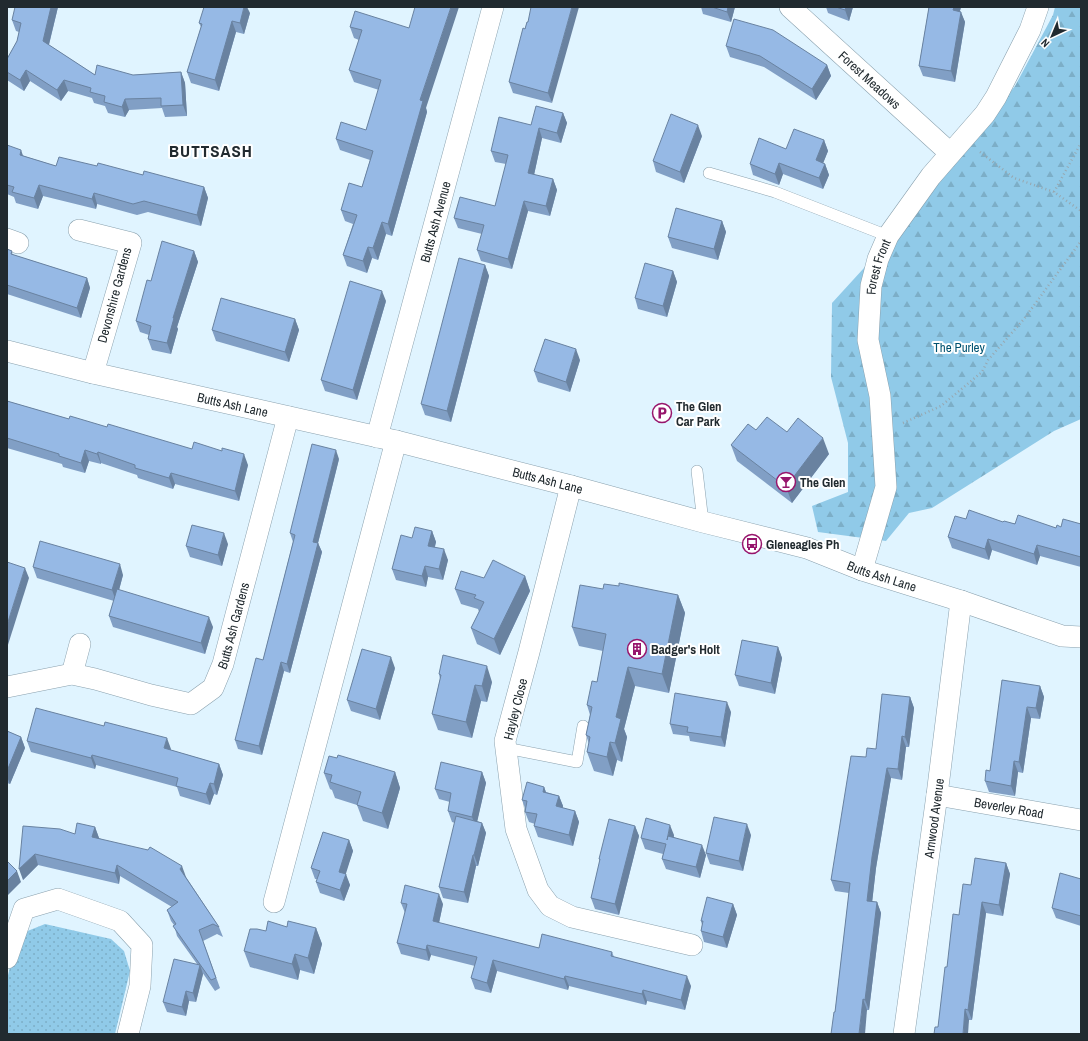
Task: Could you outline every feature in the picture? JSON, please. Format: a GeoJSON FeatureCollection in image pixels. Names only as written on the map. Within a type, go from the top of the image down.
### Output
{"type":"FeatureCollection","features":[{"type":"Feature","properties":{"kind":"street","name":"Butts Ash Avenue"},"geometry":{"type":"LineString","coordinates":[[274,902],[386,439],[493,7]]}},
{"type":"Feature","properties":{"kind":"street","name":"Forest Meadows"},"geometry":{"type":"LineString","coordinates":[[790,7],[957,146]]}},
{"type":"Feature","properties":{"kind":"street","name":"Forest Front"},"geometry":{"type":"LineString","coordinates":[[862,570],[886,487],[880,396],[868,340],[872,286],[878,259],[888,236],[931,176],[985,114],[996,97],[1030,30],[1038,7]]}},
{"type":"Feature","properties":{"kind":"street","name":"Devonshire Gardens"},"geometry":{"type":"LineString","coordinates":[[79,230],[131,243],[93,373]]}},
{"type":"Feature","properties":{"kind":"street","name":"Butts Ash Lane"},"geometry":{"type":"LineString","coordinates":[[7,351],[93,373],[386,439],[808,548],[862,570],[960,601],[1062,636],[1081,637]]}},
{"type":"Feature","properties":{"kind":"street","name":"Butts Ash Gardens"},"geometry":{"type":"LineString","coordinates":[[7,687],[72,674],[191,704],[213,688],[223,664],[288,417]]}},
{"type":"Feature","properties":{"kind":"street","name":"Hayley Close"},"geometry":{"type":"LineString","coordinates":[[571,486],[505,741],[516,829],[538,890],[550,906],[572,917],[692,945]]}},
{"type":"Feature","properties":{"kind":"street","name":"Arnwood Avenue"},"geometry":{"type":"LineString","coordinates":[[904,1034],[937,795],[960,601]]}},
{"type":"Feature","properties":{"kind":"street"},"geometry":{"type":"LineString","coordinates":[[72,674],[80,644]]}},
{"type":"Feature","properties":{"kind":"street","name":"Beverley Road"},"geometry":{"type":"LineString","coordinates":[[937,795],[1081,820]]}},
{"type":"Feature","properties":{"kind":"street"},"geometry":{"type":"LineString","coordinates":[[7,958],[24,909],[58,899],[120,921],[142,945],[140,986],[128,1034]]}},
{"type":"Feature","properties":{"kind":"lane"},"geometry":{"type":"LineString","coordinates":[[709,173],[775,192],[888,236]]}},
{"type":"Feature","properties":{"kind":"lane"},"geometry":{"type":"LineString","coordinates":[[697,471],[703,522]]}},
{"type":"Feature","properties":{"kind":"lane"},"geometry":{"type":"LineString","coordinates":[[506,748],[577,762],[583,726]]}},
{"type":"Feature","properties":{"kind":"path"},"geometry":{"type":"LineString","coordinates":[[1054,192],[1081,143]]}},
{"type":"Feature","properties":{"kind":"path"},"geometry":{"type":"LineString","coordinates":[[957,146],[1014,178],[1054,192],[1081,211]]}},
{"type":"Feature","properties":{"kind":"path"},"geometry":{"type":"LineString","coordinates":[[883,432],[941,406],[982,372],[988,360],[1024,319],[1081,241]]}},
{"type":"Feature","properties":{"kind":"green space","name":"The Purley"},"geometry":{"type":"Polygon","coordinates":[[[1055,7],[1081,7],[1081,419],[1054,431],[932,508],[909,513],[886,541],[818,532],[812,506],[848,492],[848,443],[831,377],[832,303],[916,211],[1015,86],[1053,15],[1055,7]]]}},
{"type":"Feature","properties":{"kind":"green space"},"geometry":{"type":"Polygon","coordinates":[[[45,924],[111,939],[124,951],[130,971],[115,1034],[7,1034],[7,979],[14,952],[25,932],[45,924]]]}},
{"type":"Feature","properties":{"kind":"building"},"geometry":{"type":"Polygon","coordinates":[[[15,7],[51,7],[43,41],[95,75],[97,65],[133,75],[181,72],[183,105],[161,106],[161,98],[125,99],[122,107],[104,102],[105,96],[90,92],[91,88],[64,80],[57,90],[26,70],[20,80],[7,72],[7,59],[17,41],[21,23],[12,20],[15,7]]]}},
{"type":"Feature","properties":{"kind":"building"},"geometry":{"type":"Polygon","coordinates":[[[204,7],[244,7],[240,23],[232,21],[215,80],[187,72],[202,24],[199,23],[204,7]]]}},
{"type":"Feature","properties":{"kind":"building"},"geometry":{"type":"Polygon","coordinates":[[[415,7],[451,7],[420,100],[423,101],[388,224],[382,222],[373,248],[368,247],[363,261],[343,255],[357,215],[341,210],[349,183],[362,187],[373,151],[336,139],[341,122],[366,130],[381,80],[349,70],[362,30],[350,27],[355,11],[409,28],[415,7]]]}},
{"type":"Feature","properties":{"kind":"building"},"geometry":{"type":"Polygon","coordinates":[[[531,7],[572,7],[548,93],[509,82],[523,28],[525,29],[528,22],[531,7]]]}},
{"type":"Feature","properties":{"kind":"building"},"geometry":{"type":"Polygon","coordinates":[[[712,7],[728,7],[727,12],[712,7]]]}},
{"type":"Feature","properties":{"kind":"building"},"geometry":{"type":"Polygon","coordinates":[[[836,7],[846,7],[845,10],[836,7]]]}},
{"type":"Feature","properties":{"kind":"building"},"geometry":{"type":"Polygon","coordinates":[[[929,7],[954,7],[953,10],[961,12],[951,71],[919,66],[929,7]]]}},
{"type":"Feature","properties":{"kind":"building"},"geometry":{"type":"Polygon","coordinates":[[[734,19],[773,30],[827,65],[812,89],[760,56],[726,46],[734,19]]]}},
{"type":"Feature","properties":{"kind":"building"},"geometry":{"type":"Polygon","coordinates":[[[536,106],[563,113],[557,133],[539,128],[528,173],[553,179],[546,206],[524,201],[508,259],[477,250],[484,225],[454,218],[460,197],[495,206],[508,155],[491,151],[499,117],[531,125],[536,106]]]}},
{"type":"Feature","properties":{"kind":"building"},"geometry":{"type":"Polygon","coordinates":[[[671,114],[698,125],[680,172],[653,161],[671,114]]]}},
{"type":"Feature","properties":{"kind":"building"},"geometry":{"type":"Polygon","coordinates":[[[794,129],[824,140],[816,160],[825,164],[819,178],[779,163],[775,174],[750,164],[759,138],[786,149],[794,129]]]}},
{"type":"Feature","properties":{"kind":"building"},"geometry":{"type":"Polygon","coordinates":[[[7,145],[21,150],[20,155],[56,166],[59,157],[97,166],[98,163],[143,175],[144,171],[204,187],[197,215],[144,201],[133,204],[94,193],[92,199],[39,185],[34,198],[12,192],[14,187],[7,185],[7,145]]]}},
{"type":"Feature","properties":{"kind":"building"},"geometry":{"type":"Polygon","coordinates":[[[676,208],[722,221],[714,249],[668,237],[676,208]]]}},
{"type":"Feature","properties":{"kind":"building"},"geometry":{"type":"Polygon","coordinates":[[[162,241],[194,251],[173,318],[167,343],[148,339],[151,326],[136,321],[147,280],[151,281],[162,241]]]}},
{"type":"Feature","properties":{"kind":"building"},"geometry":{"type":"Polygon","coordinates":[[[7,249],[12,251],[11,254],[87,278],[77,308],[7,285],[7,249]]]}},
{"type":"Feature","properties":{"kind":"building"},"geometry":{"type":"Polygon","coordinates":[[[459,258],[485,265],[447,411],[421,404],[459,258]]]}},
{"type":"Feature","properties":{"kind":"building"},"geometry":{"type":"Polygon","coordinates":[[[645,263],[673,271],[663,306],[635,298],[645,263]]]}},
{"type":"Feature","properties":{"kind":"building"},"geometry":{"type":"Polygon","coordinates":[[[350,281],[382,291],[353,390],[321,380],[350,281]]]}},
{"type":"Feature","properties":{"kind":"building"},"geometry":{"type":"Polygon","coordinates":[[[221,298],[295,319],[285,352],[212,330],[221,298]]]}},
{"type":"Feature","properties":{"kind":"building"},"geometry":{"type":"Polygon","coordinates":[[[545,339],[576,349],[566,382],[534,371],[545,339]]]}},
{"type":"Feature","properties":{"kind":"building"},"geometry":{"type":"Polygon","coordinates":[[[7,401],[69,419],[70,416],[107,427],[108,424],[192,449],[194,442],[222,451],[222,448],[244,454],[235,491],[171,473],[169,478],[135,468],[135,465],[98,452],[97,454],[85,450],[81,463],[59,456],[59,454],[7,438],[7,401]]]}},
{"type":"Feature","properties":{"kind":"building"},"geometry":{"type":"Polygon","coordinates":[[[767,417],[787,432],[798,418],[823,438],[786,487],[731,445],[748,424],[756,430],[767,417]]]}},
{"type":"Feature","properties":{"kind":"building"},"geometry":{"type":"Polygon","coordinates":[[[312,444],[336,450],[313,542],[318,543],[287,664],[281,662],[259,746],[235,740],[256,658],[263,660],[295,535],[290,533],[312,444]]]}},
{"type":"Feature","properties":{"kind":"building"},"geometry":{"type":"Polygon","coordinates":[[[969,510],[1003,522],[1015,524],[1018,515],[1056,528],[1057,525],[1061,527],[1063,519],[1081,524],[1081,557],[1037,545],[1034,554],[988,539],[985,549],[948,537],[955,516],[966,519],[969,510]]]}},
{"type":"Feature","properties":{"kind":"building"},"geometry":{"type":"Polygon","coordinates":[[[192,525],[224,533],[218,555],[186,546],[192,525]]]}},
{"type":"Feature","properties":{"kind":"building"},"geometry":{"type":"Polygon","coordinates":[[[415,527],[432,531],[428,546],[444,549],[439,569],[425,566],[422,576],[392,569],[401,535],[412,538],[415,527]]]}},
{"type":"Feature","properties":{"kind":"building"},"geometry":{"type":"Polygon","coordinates":[[[40,541],[120,564],[112,590],[33,567],[40,541]]]}},
{"type":"Feature","properties":{"kind":"building"},"geometry":{"type":"Polygon","coordinates":[[[493,560],[525,576],[494,639],[471,628],[484,602],[474,598],[476,595],[455,589],[461,571],[484,578],[493,560]]]}},
{"type":"Feature","properties":{"kind":"building"},"geometry":{"type":"Polygon","coordinates":[[[7,562],[25,568],[7,625],[7,562]]]}},
{"type":"Feature","properties":{"kind":"building"},"geometry":{"type":"Polygon","coordinates":[[[619,583],[678,595],[662,674],[628,667],[616,717],[621,719],[615,743],[610,742],[607,757],[587,752],[590,737],[586,735],[592,707],[587,705],[592,681],[597,682],[606,634],[572,627],[580,585],[603,589],[604,584],[619,586],[619,583]]]}},
{"type":"Feature","properties":{"kind":"building"},"geometry":{"type":"Polygon","coordinates":[[[117,589],[209,617],[201,643],[109,616],[117,589]]]}},
{"type":"Feature","properties":{"kind":"building"},"geometry":{"type":"Polygon","coordinates":[[[742,640],[778,647],[771,683],[735,675],[742,640]]]}},
{"type":"Feature","properties":{"kind":"building"},"geometry":{"type":"Polygon","coordinates":[[[362,649],[391,657],[376,709],[347,700],[362,649]]]}},
{"type":"Feature","properties":{"kind":"building"},"geometry":{"type":"Polygon","coordinates":[[[443,655],[487,666],[482,686],[475,685],[466,722],[432,714],[441,675],[439,674],[443,655]]]}},
{"type":"Feature","properties":{"kind":"building"},"geometry":{"type":"Polygon","coordinates":[[[1002,680],[1040,686],[1036,708],[1027,707],[1019,762],[1014,761],[1011,786],[985,781],[986,770],[990,771],[1002,680]]]}},
{"type":"Feature","properties":{"kind":"building"},"geometry":{"type":"Polygon","coordinates":[[[675,693],[727,702],[721,737],[687,732],[688,727],[670,724],[675,693]]]}},
{"type":"Feature","properties":{"kind":"building"},"geometry":{"type":"Polygon","coordinates":[[[882,694],[910,697],[905,737],[902,736],[898,769],[887,768],[872,857],[867,901],[877,902],[865,1000],[863,999],[859,1034],[831,1034],[835,1012],[850,883],[831,880],[851,756],[866,757],[867,748],[876,749],[882,694]]]}},
{"type":"Feature","properties":{"kind":"building"},"geometry":{"type":"Polygon","coordinates":[[[36,708],[104,726],[105,722],[167,738],[164,748],[219,764],[214,784],[210,783],[206,794],[176,786],[178,778],[92,755],[91,758],[27,741],[36,708]]]}},
{"type":"Feature","properties":{"kind":"building"},"geometry":{"type":"Polygon","coordinates":[[[7,731],[21,737],[7,771],[7,731]]]}},
{"type":"Feature","properties":{"kind":"building"},"geometry":{"type":"Polygon","coordinates":[[[338,755],[395,772],[382,813],[357,805],[361,792],[330,782],[332,775],[324,773],[329,756],[337,758],[338,755]]]}},
{"type":"Feature","properties":{"kind":"building"},"geometry":{"type":"Polygon","coordinates":[[[441,762],[482,772],[472,817],[448,811],[451,793],[435,789],[441,762]]]}},
{"type":"Feature","properties":{"kind":"building"},"geometry":{"type":"Polygon","coordinates":[[[527,782],[544,787],[543,792],[559,796],[556,806],[575,811],[569,835],[534,826],[537,814],[525,812],[527,801],[522,800],[527,782]]]}},
{"type":"Feature","properties":{"kind":"building"},"geometry":{"type":"Polygon","coordinates":[[[456,816],[482,823],[464,892],[439,887],[456,816]]]}},
{"type":"Feature","properties":{"kind":"building"},"geometry":{"type":"Polygon","coordinates":[[[714,817],[747,824],[739,861],[706,853],[714,817]]]}},
{"type":"Feature","properties":{"kind":"building"},"geometry":{"type":"Polygon","coordinates":[[[646,818],[670,825],[667,840],[668,836],[702,845],[696,867],[662,859],[666,844],[641,838],[646,818]]]}},
{"type":"Feature","properties":{"kind":"building"},"geometry":{"type":"Polygon","coordinates":[[[609,819],[635,826],[615,904],[591,898],[609,819]]]}},
{"type":"Feature","properties":{"kind":"building"},"geometry":{"type":"Polygon","coordinates":[[[77,823],[95,827],[92,837],[148,850],[150,847],[182,866],[180,869],[219,927],[213,924],[199,930],[216,978],[211,980],[173,926],[176,924],[167,910],[178,902],[117,865],[115,873],[35,854],[19,869],[23,826],[60,829],[75,834],[77,823]]]}},
{"type":"Feature","properties":{"kind":"building"},"geometry":{"type":"Polygon","coordinates":[[[323,832],[349,840],[339,872],[346,874],[340,890],[316,882],[320,871],[311,868],[323,832]]]}},
{"type":"Feature","properties":{"kind":"building"},"geometry":{"type":"Polygon","coordinates":[[[975,858],[1006,863],[999,905],[982,902],[968,1010],[965,1009],[963,1034],[934,1034],[935,1027],[938,1027],[953,914],[959,915],[963,884],[971,885],[975,858]]]}},
{"type":"Feature","properties":{"kind":"building"},"geometry":{"type":"Polygon","coordinates":[[[7,861],[17,871],[7,881],[7,861]]]}},
{"type":"Feature","properties":{"kind":"building"},"geometry":{"type":"Polygon","coordinates":[[[1060,873],[1081,879],[1081,916],[1052,908],[1060,873]]]}},
{"type":"Feature","properties":{"kind":"building"},"geometry":{"type":"Polygon","coordinates":[[[405,885],[439,894],[433,921],[539,948],[542,934],[612,952],[611,956],[687,976],[681,1000],[643,990],[642,994],[565,976],[564,979],[493,960],[487,983],[471,978],[477,957],[427,945],[426,950],[397,943],[407,904],[401,903],[405,885]]]}},
{"type":"Feature","properties":{"kind":"building"},"geometry":{"type":"Polygon","coordinates":[[[707,897],[733,904],[723,937],[701,931],[703,921],[701,921],[707,897]]]}},
{"type":"Feature","properties":{"kind":"building"},"geometry":{"type":"Polygon","coordinates":[[[268,921],[287,927],[288,921],[316,928],[308,958],[295,954],[292,964],[244,951],[250,929],[266,931],[268,921]]]}},
{"type":"Feature","properties":{"kind":"building"},"geometry":{"type":"Polygon","coordinates":[[[174,959],[200,965],[193,993],[186,991],[182,1007],[163,1002],[174,959]]]}},
{"type":"Feature","properties":{"kind":"place","name":"The Glen Car Park"},"geometry":{"type":"Point","coordinates":[662,413]}},
{"type":"Feature","properties":{"kind":"place","name":"The Glen"},"geometry":{"type":"Point","coordinates":[786,482]}},
{"type":"Feature","properties":{"kind":"place","name":"Gleneagles Ph"},"geometry":{"type":"Point","coordinates":[752,544]}},
{"type":"Feature","properties":{"kind":"place","name":"Badger's Holt"},"geometry":{"type":"Point","coordinates":[637,649]}},
{"type":"Feature","properties":{"kind":"district","name":"BUTTSASH"},"geometry":{"type":"Point","coordinates":[211,151]}}]}
